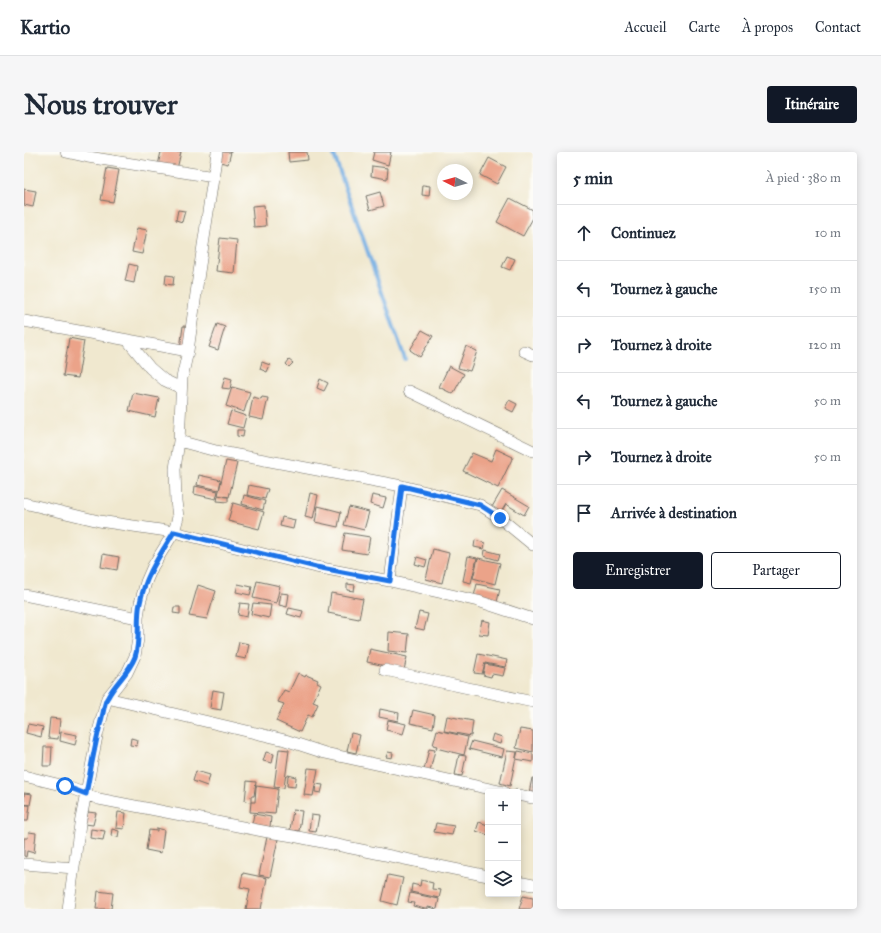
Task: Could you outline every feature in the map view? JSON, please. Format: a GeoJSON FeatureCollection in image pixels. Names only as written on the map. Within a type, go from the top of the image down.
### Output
{"type":"FeatureCollection","features":[{"type":"Feature","properties":{"kind":"street"},"geometry":{"type":"LineString","coordinates":[[66,152],[88,157],[214,177]]}},
{"type":"Feature","properties":{"kind":"street"},"geometry":{"type":"LineString","coordinates":[[68,909],[80,824],[97,736],[107,698],[127,673],[135,656],[138,639],[140,603],[146,582],[153,566],[174,532],[178,517],[175,469],[179,441],[181,388],[188,351],[217,152]]}},
{"type":"Feature","properties":{"kind":"street"},"geometry":{"type":"LineString","coordinates":[[24,321],[188,351]]}},
{"type":"Feature","properties":{"kind":"street"},"geometry":{"type":"LineString","coordinates":[[128,341],[150,368],[164,380],[181,388]]}},
{"type":"Feature","properties":{"kind":"street"},"geometry":{"type":"LineString","coordinates":[[409,391],[533,451]]}},
{"type":"Feature","properties":{"kind":"street"},"geometry":{"type":"LineString","coordinates":[[179,441],[216,451],[402,486],[480,505],[500,518],[533,545]]}},
{"type":"Feature","properties":{"kind":"street"},"geometry":{"type":"LineString","coordinates":[[390,581],[402,486]]}},
{"type":"Feature","properties":{"kind":"street"},"geometry":{"type":"LineString","coordinates":[[24,503],[99,521],[174,532],[316,567],[390,581],[478,601],[533,619]]}},
{"type":"Feature","properties":{"kind":"street"},"geometry":{"type":"LineString","coordinates":[[24,595],[138,618]]}},
{"type":"Feature","properties":{"kind":"street"},"geometry":{"type":"LineString","coordinates":[[386,670],[533,702]]}},
{"type":"Feature","properties":{"kind":"street"},"geometry":{"type":"LineString","coordinates":[[107,698],[285,740],[325,753],[490,789]]}},
{"type":"Feature","properties":{"kind":"street"},"geometry":{"type":"LineString","coordinates":[[24,776],[65,786],[99,799],[293,836],[485,875]]}},
{"type":"Feature","properties":{"kind":"street"},"geometry":{"type":"LineString","coordinates":[[521,796],[533,798]]}},
{"type":"Feature","properties":{"kind":"street"},"geometry":{"type":"LineString","coordinates":[[24,864],[74,868]]}},
{"type":"Feature","properties":{"kind":"street"},"geometry":{"type":"LineString","coordinates":[[521,883],[533,885]]}},
{"type":"Feature","properties":{"kind":"building"},"geometry":{"type":"Polygon","coordinates":[[[161,152],[181,152],[177,169],[158,165],[161,152]]]}},
{"type":"Feature","properties":{"kind":"building"},"geometry":{"type":"Polygon","coordinates":[[[218,152],[231,152],[228,164],[216,161],[218,152]]]}},
{"type":"Feature","properties":{"kind":"building"},"geometry":{"type":"Polygon","coordinates":[[[288,152],[307,152],[308,160],[289,162],[288,152]]]}},
{"type":"Feature","properties":{"kind":"building"},"geometry":{"type":"Polygon","coordinates":[[[374,152],[391,152],[388,165],[372,160],[374,152]]]}},
{"type":"Feature","properties":{"kind":"building"},"geometry":{"type":"Polygon","coordinates":[[[489,158],[506,167],[497,184],[480,175],[489,158]]]}},
{"type":"Feature","properties":{"kind":"building"},"geometry":{"type":"Polygon","coordinates":[[[372,166],[388,168],[387,179],[371,176],[372,166]]]}},
{"type":"Feature","properties":{"kind":"building"},"geometry":{"type":"Polygon","coordinates":[[[107,168],[119,170],[113,202],[101,200],[107,168]]]}},
{"type":"Feature","properties":{"kind":"building"},"geometry":{"type":"Polygon","coordinates":[[[423,185],[430,186],[429,196],[422,195],[423,185]]]}},
{"type":"Feature","properties":{"kind":"building"},"geometry":{"type":"Polygon","coordinates":[[[24,189],[36,191],[33,207],[24,205],[24,189]]]}},
{"type":"Feature","properties":{"kind":"building"},"geometry":{"type":"Polygon","coordinates":[[[380,192],[384,206],[370,210],[366,196],[380,192]]]}},
{"type":"Feature","properties":{"kind":"building"},"geometry":{"type":"Polygon","coordinates":[[[510,198],[533,210],[533,218],[523,236],[497,222],[510,198]]]}},
{"type":"Feature","properties":{"kind":"building"},"geometry":{"type":"Polygon","coordinates":[[[264,205],[266,226],[254,227],[252,206],[264,205]]]}},
{"type":"Feature","properties":{"kind":"building"},"geometry":{"type":"Polygon","coordinates":[[[178,210],[185,211],[182,222],[176,220],[178,210]]]}},
{"type":"Feature","properties":{"kind":"building"},"geometry":{"type":"Polygon","coordinates":[[[137,228],[147,230],[142,254],[132,252],[137,228]]]}},
{"type":"Feature","properties":{"kind":"building"},"geometry":{"type":"Polygon","coordinates":[[[220,238],[237,240],[234,273],[216,271],[220,238]]]}},
{"type":"Feature","properties":{"kind":"building"},"geometry":{"type":"Polygon","coordinates":[[[507,256],[515,259],[510,270],[502,267],[507,256]]]}},
{"type":"Feature","properties":{"kind":"building"},"geometry":{"type":"Polygon","coordinates":[[[129,264],[137,266],[134,283],[125,281],[129,264]]]}},
{"type":"Feature","properties":{"kind":"building"},"geometry":{"type":"Polygon","coordinates":[[[166,275],[174,276],[173,285],[165,284],[166,275]]]}},
{"type":"Feature","properties":{"kind":"building"},"geometry":{"type":"Polygon","coordinates":[[[217,324],[225,327],[218,350],[209,347],[217,324]]]}},
{"type":"Feature","properties":{"kind":"building"},"geometry":{"type":"Polygon","coordinates":[[[183,326],[194,327],[191,351],[180,349],[183,326]]]}},
{"type":"Feature","properties":{"kind":"building"},"geometry":{"type":"Polygon","coordinates":[[[422,330],[433,336],[420,357],[410,350],[422,330]]]}},
{"type":"Feature","properties":{"kind":"building"},"geometry":{"type":"Polygon","coordinates":[[[69,338],[84,341],[78,378],[63,376],[69,338]]]}},
{"type":"Feature","properties":{"kind":"building"},"geometry":{"type":"Polygon","coordinates":[[[466,346],[477,351],[470,371],[458,368],[466,346]]]}},
{"type":"Feature","properties":{"kind":"building"},"geometry":{"type":"Polygon","coordinates":[[[289,360],[293,363],[289,367],[286,364],[289,360]]]}},
{"type":"Feature","properties":{"kind":"building"},"geometry":{"type":"Polygon","coordinates":[[[262,362],[270,365],[267,372],[260,369],[262,362]]]}},
{"type":"Feature","properties":{"kind":"building"},"geometry":{"type":"Polygon","coordinates":[[[449,366],[464,374],[453,394],[439,387],[449,366]]]}},
{"type":"Feature","properties":{"kind":"building"},"geometry":{"type":"Polygon","coordinates":[[[225,377],[232,379],[230,389],[222,388],[225,377]]]}},
{"type":"Feature","properties":{"kind":"building"},"geometry":{"type":"Polygon","coordinates":[[[320,379],[328,383],[324,391],[317,388],[320,379]]]}},
{"type":"Feature","properties":{"kind":"building"},"geometry":{"type":"Polygon","coordinates":[[[232,387],[250,392],[244,412],[226,406],[232,387]]]}},
{"type":"Feature","properties":{"kind":"building"},"geometry":{"type":"Polygon","coordinates":[[[133,393],[159,398],[155,417],[129,411],[133,393]]]}},
{"type":"Feature","properties":{"kind":"building"},"geometry":{"type":"Polygon","coordinates":[[[253,397],[261,399],[262,397],[268,398],[263,420],[249,417],[253,397]]]}},
{"type":"Feature","properties":{"kind":"building"},"geometry":{"type":"Polygon","coordinates":[[[509,400],[517,404],[513,412],[505,408],[509,400]]]}},
{"type":"Feature","properties":{"kind":"building"},"geometry":{"type":"Polygon","coordinates":[[[231,411],[246,416],[243,428],[227,424],[231,411]]]}},
{"type":"Feature","properties":{"kind":"building"},"geometry":{"type":"Polygon","coordinates":[[[237,430],[244,430],[243,437],[237,436],[237,430]]]}},
{"type":"Feature","properties":{"kind":"building"},"geometry":{"type":"Polygon","coordinates":[[[496,449],[513,457],[498,488],[463,471],[472,453],[491,461],[496,449]]]}},
{"type":"Feature","properties":{"kind":"building"},"geometry":{"type":"Polygon","coordinates":[[[226,461],[237,463],[229,497],[218,495],[226,461]]]}},
{"type":"Feature","properties":{"kind":"building"},"geometry":{"type":"Polygon","coordinates":[[[199,475],[221,480],[219,490],[197,485],[199,475]]]}},
{"type":"Feature","properties":{"kind":"building"},"geometry":{"type":"Polygon","coordinates":[[[249,485],[268,489],[265,499],[247,495],[249,485]]]}},
{"type":"Feature","properties":{"kind":"building"},"geometry":{"type":"Polygon","coordinates":[[[195,486],[218,491],[216,499],[194,494],[195,486]]]}},
{"type":"Feature","properties":{"kind":"building"},"geometry":{"type":"Polygon","coordinates":[[[502,490],[529,506],[524,515],[506,504],[498,517],[489,512],[502,490]]]}},
{"type":"Feature","properties":{"kind":"building"},"geometry":{"type":"Polygon","coordinates":[[[310,493],[318,495],[313,519],[305,517],[310,493]]]}},
{"type":"Feature","properties":{"kind":"building"},"geometry":{"type":"Polygon","coordinates":[[[244,495],[265,501],[263,510],[242,504],[244,495]]]}},
{"type":"Feature","properties":{"kind":"building"},"geometry":{"type":"Polygon","coordinates":[[[372,495],[386,498],[383,508],[370,504],[372,495]]]}},
{"type":"Feature","properties":{"kind":"building"},"geometry":{"type":"Polygon","coordinates":[[[218,496],[228,497],[228,502],[217,501],[218,496]]]}},
{"type":"Feature","properties":{"kind":"building"},"geometry":{"type":"Polygon","coordinates":[[[233,503],[264,512],[259,529],[228,521],[233,503]]]}},
{"type":"Feature","properties":{"kind":"building"},"geometry":{"type":"Polygon","coordinates":[[[318,506],[341,512],[338,527],[315,522],[318,506]]]}},
{"type":"Feature","properties":{"kind":"building"},"geometry":{"type":"Polygon","coordinates":[[[349,507],[369,512],[364,530],[344,525],[349,507]]]}},
{"type":"Feature","properties":{"kind":"building"},"geometry":{"type":"Polygon","coordinates":[[[282,517],[295,520],[293,529],[280,526],[282,517]]]}},
{"type":"Feature","properties":{"kind":"building"},"geometry":{"type":"Polygon","coordinates":[[[345,533],[370,537],[367,554],[342,550],[345,533]]]}},
{"type":"Feature","properties":{"kind":"building"},"geometry":{"type":"Polygon","coordinates":[[[475,540],[485,543],[484,549],[474,547],[475,540]]]}},
{"type":"Feature","properties":{"kind":"building"},"geometry":{"type":"Polygon","coordinates":[[[433,549],[449,553],[442,583],[426,579],[433,549]]]}},
{"type":"Feature","properties":{"kind":"building"},"geometry":{"type":"Polygon","coordinates":[[[485,550],[500,554],[498,560],[484,556],[485,550]]]}},
{"type":"Feature","properties":{"kind":"building"},"geometry":{"type":"Polygon","coordinates":[[[103,554],[119,557],[117,570],[101,567],[103,554]]]}},
{"type":"Feature","properties":{"kind":"building"},"geometry":{"type":"Polygon","coordinates":[[[468,556],[477,558],[471,583],[463,581],[468,556]]]}},
{"type":"Feature","properties":{"kind":"building"},"geometry":{"type":"Polygon","coordinates":[[[417,557],[427,560],[425,567],[415,564],[417,557]]]}},
{"type":"Feature","properties":{"kind":"building"},"geometry":{"type":"Polygon","coordinates":[[[478,558],[500,563],[495,584],[473,578],[478,558]]]}},
{"type":"Feature","properties":{"kind":"building"},"geometry":{"type":"Polygon","coordinates":[[[257,581],[280,586],[276,603],[253,598],[257,581]]]}},
{"type":"Feature","properties":{"kind":"building"},"geometry":{"type":"Polygon","coordinates":[[[238,584],[252,587],[250,595],[236,592],[238,584]]]}},
{"type":"Feature","properties":{"kind":"building"},"geometry":{"type":"Polygon","coordinates":[[[347,584],[355,585],[354,591],[347,590],[347,584]]]}},
{"type":"Feature","properties":{"kind":"building"},"geometry":{"type":"Polygon","coordinates":[[[477,584],[500,589],[497,602],[474,596],[477,584]]]}},
{"type":"Feature","properties":{"kind":"building"},"geometry":{"type":"Polygon","coordinates":[[[198,585],[216,591],[207,619],[189,616],[198,585]]]}},
{"type":"Feature","properties":{"kind":"building"},"geometry":{"type":"Polygon","coordinates":[[[281,593],[289,594],[287,607],[279,605],[281,593]]]}},
{"type":"Feature","properties":{"kind":"building"},"geometry":{"type":"Polygon","coordinates":[[[331,593],[363,599],[359,619],[328,613],[331,593]]]}},
{"type":"Feature","properties":{"kind":"building"},"geometry":{"type":"Polygon","coordinates":[[[240,603],[249,604],[247,617],[238,615],[240,603]]]}},
{"type":"Feature","properties":{"kind":"building"},"geometry":{"type":"Polygon","coordinates":[[[253,603],[271,605],[269,618],[251,614],[253,603]]]}},
{"type":"Feature","properties":{"kind":"building"},"geometry":{"type":"Polygon","coordinates":[[[174,607],[180,607],[180,614],[173,613],[174,607]]]}},
{"type":"Feature","properties":{"kind":"building"},"geometry":{"type":"Polygon","coordinates":[[[289,608],[303,611],[301,618],[287,614],[289,608]]]}},
{"type":"Feature","properties":{"kind":"building"},"geometry":{"type":"Polygon","coordinates":[[[419,612],[428,614],[424,630],[415,628],[419,612]]]}},
{"type":"Feature","properties":{"kind":"building"},"geometry":{"type":"Polygon","coordinates":[[[482,620],[490,622],[488,635],[479,634],[482,620]]]}},
{"type":"Feature","properties":{"kind":"building"},"geometry":{"type":"Polygon","coordinates":[[[389,632],[409,634],[407,653],[388,651],[389,632]]]}},
{"type":"Feature","properties":{"kind":"building"},"geometry":{"type":"Polygon","coordinates":[[[239,642],[249,644],[246,659],[236,657],[239,642]]]}},
{"type":"Feature","properties":{"kind":"building"},"geometry":{"type":"Polygon","coordinates":[[[370,649],[407,657],[404,670],[367,662],[370,649]]]}},
{"type":"Feature","properties":{"kind":"building"},"geometry":{"type":"Polygon","coordinates":[[[478,654],[507,660],[505,667],[485,663],[482,674],[474,673],[478,654]]]}},
{"type":"Feature","properties":{"kind":"building"},"geometry":{"type":"Polygon","coordinates":[[[485,664],[505,668],[503,676],[492,674],[491,677],[483,675],[485,664]]]}},
{"type":"Feature","properties":{"kind":"building"},"geometry":{"type":"Polygon","coordinates":[[[298,673],[305,677],[306,675],[318,680],[317,682],[321,684],[313,702],[318,704],[312,717],[308,715],[300,732],[276,721],[284,704],[278,702],[284,690],[289,692],[298,673]]]}},
{"type":"Feature","properties":{"kind":"building"},"geometry":{"type":"Polygon","coordinates":[[[213,690],[224,692],[221,710],[210,708],[213,690]]]}},
{"type":"Feature","properties":{"kind":"building"},"geometry":{"type":"Polygon","coordinates":[[[380,709],[399,713],[398,721],[379,717],[380,709]]]}},
{"type":"Feature","properties":{"kind":"building"},"geometry":{"type":"Polygon","coordinates":[[[413,710],[435,715],[433,728],[410,723],[413,710]]]}},
{"type":"Feature","properties":{"kind":"building"},"geometry":{"type":"Polygon","coordinates":[[[447,716],[473,721],[471,736],[444,731],[447,716]]]}},
{"type":"Feature","properties":{"kind":"building"},"geometry":{"type":"Polygon","coordinates":[[[50,718],[60,719],[58,739],[48,738],[50,718]]]}},
{"type":"Feature","properties":{"kind":"building"},"geometry":{"type":"Polygon","coordinates":[[[388,720],[406,724],[403,734],[386,730],[388,720]]]}},
{"type":"Feature","properties":{"kind":"building"},"geometry":{"type":"Polygon","coordinates":[[[28,724],[43,727],[41,737],[26,733],[28,724]]]}},
{"type":"Feature","properties":{"kind":"building"},"geometry":{"type":"Polygon","coordinates":[[[520,729],[533,731],[533,752],[516,748],[520,729]]]}},
{"type":"Feature","properties":{"kind":"building"},"geometry":{"type":"Polygon","coordinates":[[[437,730],[468,737],[464,755],[436,748],[437,746],[433,745],[437,730]]]}},
{"type":"Feature","properties":{"kind":"building"},"geometry":{"type":"Polygon","coordinates":[[[61,732],[77,735],[75,745],[60,741],[61,732]]]}},
{"type":"Feature","properties":{"kind":"building"},"geometry":{"type":"Polygon","coordinates":[[[351,733],[360,735],[356,753],[347,751],[351,733]]]}},
{"type":"Feature","properties":{"kind":"building"},"geometry":{"type":"Polygon","coordinates":[[[493,734],[502,737],[500,744],[491,741],[493,734]]]}},
{"type":"Feature","properties":{"kind":"building"},"geometry":{"type":"Polygon","coordinates":[[[131,738],[138,740],[137,746],[130,745],[131,738]]]}},
{"type":"Feature","properties":{"kind":"building"},"geometry":{"type":"Polygon","coordinates":[[[472,741],[504,749],[502,757],[469,749],[472,741]]]}},
{"type":"Feature","properties":{"kind":"building"},"geometry":{"type":"Polygon","coordinates":[[[44,747],[52,747],[51,766],[43,766],[44,747]]]}},
{"type":"Feature","properties":{"kind":"building"},"geometry":{"type":"Polygon","coordinates":[[[279,749],[289,750],[284,788],[274,787],[279,749]]]}},
{"type":"Feature","properties":{"kind":"building"},"geometry":{"type":"Polygon","coordinates":[[[429,749],[435,750],[430,771],[424,770],[429,749]]]}},
{"type":"Feature","properties":{"kind":"building"},"geometry":{"type":"Polygon","coordinates":[[[507,751],[517,752],[510,786],[500,783],[507,751]]]}},
{"type":"Feature","properties":{"kind":"building"},"geometry":{"type":"Polygon","coordinates":[[[518,751],[533,754],[533,762],[516,759],[518,751]]]}},
{"type":"Feature","properties":{"kind":"building"},"geometry":{"type":"Polygon","coordinates":[[[266,752],[274,754],[272,763],[263,761],[266,752]]]}},
{"type":"Feature","properties":{"kind":"building"},"geometry":{"type":"Polygon","coordinates":[[[388,752],[393,753],[392,758],[386,757],[388,752]]]}},
{"type":"Feature","properties":{"kind":"building"},"geometry":{"type":"Polygon","coordinates":[[[459,755],[466,756],[462,776],[455,775],[459,755]]]}},
{"type":"Feature","properties":{"kind":"building"},"geometry":{"type":"Polygon","coordinates":[[[308,768],[318,769],[313,796],[304,795],[308,768]]]}},
{"type":"Feature","properties":{"kind":"building"},"geometry":{"type":"Polygon","coordinates":[[[196,771],[210,775],[207,786],[193,781],[196,771]]]}},
{"type":"Feature","properties":{"kind":"building"},"geometry":{"type":"Polygon","coordinates":[[[288,775],[296,777],[295,787],[287,786],[288,775]]]}},
{"type":"Feature","properties":{"kind":"building"},"geometry":{"type":"Polygon","coordinates":[[[533,778],[533,794],[529,793],[533,778]]]}},
{"type":"Feature","properties":{"kind":"building"},"geometry":{"type":"Polygon","coordinates":[[[247,781],[256,782],[254,796],[251,796],[251,802],[245,801],[247,781]]]}},
{"type":"Feature","properties":{"kind":"building"},"geometry":{"type":"Polygon","coordinates":[[[316,784],[323,785],[321,793],[315,792],[316,784]]]}},
{"type":"Feature","properties":{"kind":"building"},"geometry":{"type":"Polygon","coordinates":[[[256,786],[278,789],[275,814],[250,812],[251,802],[255,802],[256,786]]]}},
{"type":"Feature","properties":{"kind":"building"},"geometry":{"type":"Polygon","coordinates":[[[24,793],[32,794],[30,805],[24,804],[24,793]]]}},
{"type":"Feature","properties":{"kind":"building"},"geometry":{"type":"Polygon","coordinates":[[[24,805],[30,805],[28,821],[24,821],[24,805]]]}},
{"type":"Feature","properties":{"kind":"building"},"geometry":{"type":"Polygon","coordinates":[[[293,810],[302,811],[299,831],[290,830],[293,810]]]}},
{"type":"Feature","properties":{"kind":"building"},"geometry":{"type":"Polygon","coordinates":[[[88,812],[96,813],[93,825],[85,824],[88,812]]]}},
{"type":"Feature","properties":{"kind":"building"},"geometry":{"type":"Polygon","coordinates":[[[118,812],[126,813],[124,829],[116,828],[118,812]]]}},
{"type":"Feature","properties":{"kind":"building"},"geometry":{"type":"Polygon","coordinates":[[[254,814],[271,817],[270,827],[252,824],[254,814]]]}},
{"type":"Feature","properties":{"kind":"building"},"geometry":{"type":"Polygon","coordinates":[[[311,815],[319,816],[316,832],[309,831],[311,815]]]}},
{"type":"Feature","properties":{"kind":"building"},"geometry":{"type":"Polygon","coordinates":[[[479,822],[485,824],[485,834],[476,831],[479,822]]]}},
{"type":"Feature","properties":{"kind":"building"},"geometry":{"type":"Polygon","coordinates":[[[436,823],[454,826],[452,835],[434,832],[436,823]]]}},
{"type":"Feature","properties":{"kind":"building"},"geometry":{"type":"Polygon","coordinates":[[[157,828],[164,830],[161,853],[146,850],[149,830],[157,831],[157,828]]]}},
{"type":"Feature","properties":{"kind":"building"},"geometry":{"type":"Polygon","coordinates":[[[91,829],[105,831],[103,840],[90,838],[91,829]]]}},
{"type":"Feature","properties":{"kind":"building"},"geometry":{"type":"Polygon","coordinates":[[[112,829],[119,831],[118,837],[111,836],[112,829]]]}},
{"type":"Feature","properties":{"kind":"building"},"geometry":{"type":"Polygon","coordinates":[[[29,832],[36,833],[34,853],[27,851],[26,857],[24,856],[24,838],[28,838],[29,832]]]}},
{"type":"Feature","properties":{"kind":"building"},"geometry":{"type":"Polygon","coordinates":[[[267,837],[278,839],[270,877],[259,875],[267,837]]]}},
{"type":"Feature","properties":{"kind":"building"},"geometry":{"type":"Polygon","coordinates":[[[243,873],[267,878],[261,909],[246,909],[250,889],[240,887],[243,873]]]}},
{"type":"Feature","properties":{"kind":"building"},"geometry":{"type":"Polygon","coordinates":[[[388,875],[403,878],[397,905],[382,901],[388,875]]]}},
{"type":"Feature","properties":{"kind":"building"},"geometry":{"type":"Polygon","coordinates":[[[421,880],[433,883],[432,889],[441,890],[439,898],[411,892],[412,884],[420,886],[421,880]]]}},
{"type":"Feature","properties":{"kind":"building"},"geometry":{"type":"Polygon","coordinates":[[[98,891],[113,893],[111,909],[96,909],[98,891]]]}},
{"type":"Feature","properties":{"kind":"building"},"geometry":{"type":"Polygon","coordinates":[[[410,893],[439,899],[437,909],[428,907],[428,909],[425,909],[413,906],[414,903],[408,902],[410,893]]]}},
{"type":"Feature","properties":{"kind":"building"},"geometry":{"type":"Polygon","coordinates":[[[523,896],[533,898],[533,909],[519,909],[523,896]]]}},
{"type":"Feature","properties":{"kind":"waterway"},"geometry":{"type":"LineString","coordinates":[[333,152],[405,359]]}},
{"type":"Feature","properties":{"kind":"route"},"geometry":{"type":"LineString","coordinates":[[65,786],[86,794],[97,736],[107,698],[127,673],[135,656],[138,639],[140,603],[146,582],[153,566],[174,532],[316,567],[390,581],[402,486],[480,505],[500,518]]}}]}
